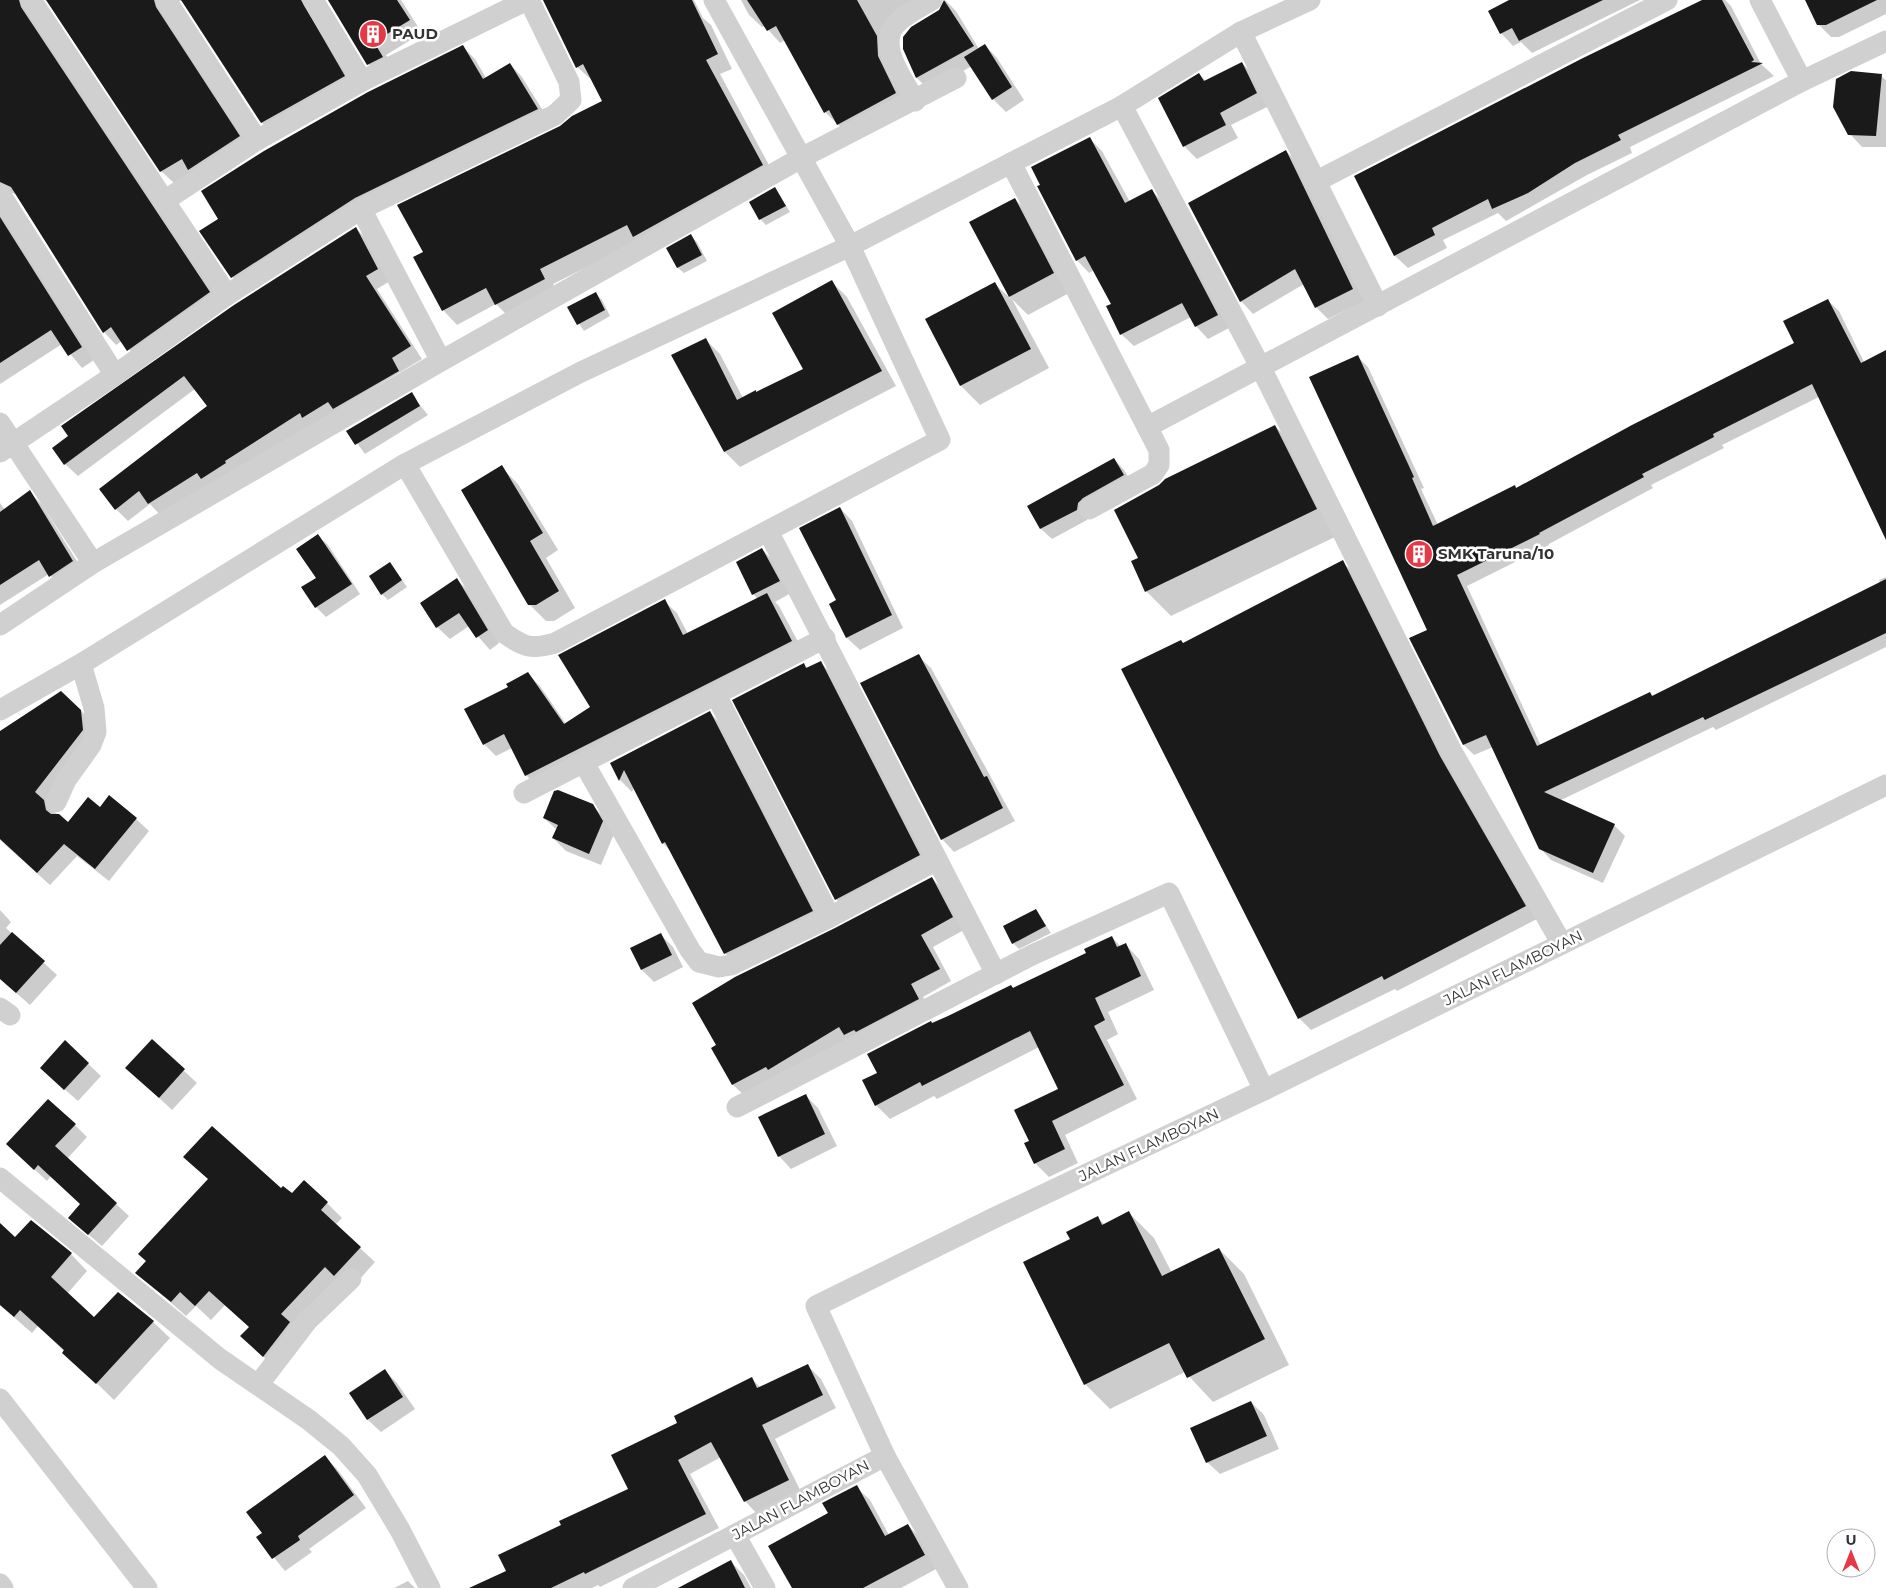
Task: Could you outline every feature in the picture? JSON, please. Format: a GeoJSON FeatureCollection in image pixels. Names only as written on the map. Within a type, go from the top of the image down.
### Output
{"type":"FeatureCollection","features":[{"type":"Feature","properties":{"kind":"street"},"geometry":{"type":"LineString","coordinates":[[31,0],[227,295]]}},
{"type":"Feature","properties":{"kind":"street"},"geometry":{"type":"LineString","coordinates":[[166,0],[257,140]]}},
{"type":"Feature","properties":{"kind":"street"},"geometry":{"type":"LineString","coordinates":[[313,0],[362,81]]}},
{"type":"Feature","properties":{"kind":"street"},"geometry":{"type":"LineString","coordinates":[[7,448],[115,375],[227,295],[361,210],[555,115],[571,100],[569,82],[528,0],[362,81],[257,140],[164,201]]}},
{"type":"Feature","properties":{"kind":"street"},"geometry":{"type":"LineString","coordinates":[[405,464],[504,634],[519,644],[537,648],[555,643],[940,440],[850,246],[714,0]]}},
{"type":"Feature","properties":{"kind":"street"},"geometry":{"type":"LineString","coordinates":[[915,102],[891,57],[890,33],[897,23],[932,0]]}},
{"type":"Feature","properties":{"kind":"street"},"geometry":{"type":"LineString","coordinates":[[0,710],[81,664],[405,464],[581,372],[850,246],[1122,106],[1241,32],[1310,0]]}},
{"type":"Feature","properties":{"kind":"street"},"geometry":{"type":"LineString","coordinates":[[1315,182],[1667,0]]}},
{"type":"Feature","properties":{"kind":"street"},"geometry":{"type":"LineString","coordinates":[[1760,0],[1802,81]]}},
{"type":"Feature","properties":{"kind":"street"},"geometry":{"type":"LineString","coordinates":[[1241,32],[1378,306]]}},
{"type":"Feature","properties":{"kind":"street"},"geometry":{"type":"LineString","coordinates":[[1147,427],[1802,81],[1886,41]]}},
{"type":"Feature","properties":{"kind":"street"},"geometry":{"type":"LineString","coordinates":[[0,625],[92,563],[441,361],[801,158],[915,102],[956,78]]}},
{"type":"Feature","properties":{"kind":"street"},"geometry":{"type":"LineString","coordinates":[[1122,106],[1261,368],[1452,750],[1562,944]]}},
{"type":"Feature","properties":{"kind":"street"},"geometry":{"type":"LineString","coordinates":[[1011,163],[1159,450],[1159,465],[1152,474],[1089,509]]}},
{"type":"Feature","properties":{"kind":"street"},"geometry":{"type":"LineString","coordinates":[[0,194],[115,375]]}},
{"type":"Feature","properties":{"kind":"street"},"geometry":{"type":"LineString","coordinates":[[361,210],[441,361]]}},
{"type":"Feature","properties":{"kind":"street"},"geometry":{"type":"LineString","coordinates":[[0,423],[7,448],[92,563]]}},
{"type":"Feature","properties":{"kind":"street"},"geometry":{"type":"LineString","coordinates":[[768,531],[825,638],[996,974]]}},
{"type":"Feature","properties":{"kind":"street"},"geometry":{"type":"LineString","coordinates":[[524,793],[825,638]]}},
{"type":"Feature","properties":{"kind":"street"},"geometry":{"type":"LineString","coordinates":[[56,802],[66,780],[91,745],[96,732],[94,708],[81,664]]}},
{"type":"Feature","properties":{"kind":"street"},"geometry":{"type":"LineString","coordinates":[[716,695],[830,917]]}},
{"type":"Feature","properties":{"kind":"street"},"geometry":{"type":"LineString","coordinates":[[584,763],[690,950],[699,962],[719,967],[732,966],[937,860]]}},
{"type":"Feature","properties":{"kind":"street","name":"JALAN FLAMBOYAN"},"geometry":{"type":"LineString","coordinates":[[633,1588],[885,1456],[816,1306],[996,1217],[1264,1090],[1886,785]]}},
{"type":"Feature","properties":{"kind":"street"},"geometry":{"type":"LineString","coordinates":[[737,1107],[996,974],[1169,893],[1264,1090]]}},
{"type":"Feature","properties":{"kind":"street"},"geometry":{"type":"LineString","coordinates":[[0,1178],[220,1359],[310,1420],[334,1441],[366,1475],[400,1530],[430,1588]]}},
{"type":"Feature","properties":{"kind":"street"},"geometry":{"type":"LineString","coordinates":[[258,1385],[307,1321],[351,1279]]}},
{"type":"Feature","properties":{"kind":"street"},"geometry":{"type":"LineString","coordinates":[[0,1399],[147,1588]]}},
{"type":"Feature","properties":{"kind":"street"},"geometry":{"type":"LineString","coordinates":[[885,1456],[958,1588]]}},
{"type":"Feature","properties":{"kind":"street"},"geometry":{"type":"LineString","coordinates":[[735,1535],[765,1588]]}},
{"type":"Feature","properties":{"kind":"street"},"geometry":{"type":"LineString","coordinates":[[0,1584],[3,1588]]}},
{"type":"Feature","properties":{"kind":"building"},"geometry":{"type":"Polygon","coordinates":[[[0,0],[19,0],[21,7],[210,292],[127,351],[111,327],[103,333],[11,187],[0,182],[0,0]]]}},
{"type":"Feature","properties":{"kind":"building"},"geometry":{"type":"Polygon","coordinates":[[[46,0],[154,0],[156,7],[240,136],[188,170],[182,159],[160,172],[46,0]]]}},
{"type":"Feature","properties":{"kind":"building"},"geometry":{"type":"Polygon","coordinates":[[[181,0],[301,0],[345,76],[261,123],[181,0]]]}},
{"type":"Feature","properties":{"kind":"building","name":"PAUD"},"geometry":{"type":"Polygon","coordinates":[[[328,0],[397,0],[410,20],[374,42],[383,57],[367,65],[328,0]]]}},
{"type":"Feature","properties":{"kind":"building"},"geometry":{"type":"Polygon","coordinates":[[[543,0],[692,0],[718,54],[706,60],[763,165],[633,237],[627,225],[540,269],[545,279],[495,305],[486,288],[442,311],[413,257],[423,252],[397,205],[560,126],[572,116],[602,101],[583,64],[576,68],[543,0]]]}},
{"type":"Feature","properties":{"kind":"building"},"geometry":{"type":"Polygon","coordinates":[[[747,0],[857,0],[877,36],[878,56],[896,93],[837,125],[829,110],[824,113],[776,26],[767,31],[747,0]]]}},
{"type":"Feature","properties":{"kind":"building"},"geometry":{"type":"Polygon","coordinates":[[[944,0],[974,46],[916,78],[903,49],[903,37],[911,27],[939,10],[944,0]]]}},
{"type":"Feature","properties":{"kind":"building"},"geometry":{"type":"Polygon","coordinates":[[[1509,0],[1603,0],[1519,41],[1512,28],[1500,34],[1488,11],[1509,0]]]}},
{"type":"Feature","properties":{"kind":"building"},"geometry":{"type":"Polygon","coordinates":[[[1702,0],[1722,0],[1754,60],[1751,62],[1763,63],[1618,135],[1621,140],[1575,163],[1528,193],[1492,209],[1488,199],[1432,228],[1435,235],[1394,256],[1354,176],[1581,59],[1702,0]]]}},
{"type":"Feature","properties":{"kind":"building"},"geometry":{"type":"Polygon","coordinates":[[[1805,0],[1877,0],[1826,25],[1817,25],[1805,0]]]}},
{"type":"Feature","properties":{"kind":"building"},"geometry":{"type":"Polygon","coordinates":[[[985,44],[1012,87],[992,100],[964,57],[985,44]]]}},
{"type":"Feature","properties":{"kind":"building"},"geometry":{"type":"Polygon","coordinates":[[[463,45],[483,79],[510,63],[538,109],[355,198],[231,278],[199,231],[218,219],[201,191],[264,151],[368,92],[463,45]]]}},
{"type":"Feature","properties":{"kind":"building"},"geometry":{"type":"Polygon","coordinates":[[[1242,62],[1257,93],[1220,113],[1226,125],[1183,147],[1158,98],[1199,73],[1204,81],[1242,62]]]}},
{"type":"Feature","properties":{"kind":"building"},"geometry":{"type":"Polygon","coordinates":[[[1851,71],[1882,74],[1876,136],[1848,135],[1833,107],[1836,79],[1851,71]]]}},
{"type":"Feature","properties":{"kind":"building"},"geometry":{"type":"Polygon","coordinates":[[[1090,137],[1125,203],[1152,189],[1218,315],[1195,327],[1182,303],[1120,335],[1106,306],[1111,304],[1085,256],[1076,261],[1037,186],[1040,185],[1031,167],[1090,137]]]}},
{"type":"Feature","properties":{"kind":"building"},"geometry":{"type":"Polygon","coordinates":[[[1286,150],[1353,289],[1315,308],[1295,269],[1240,302],[1188,203],[1286,150]]]}},
{"type":"Feature","properties":{"kind":"building"},"geometry":{"type":"Polygon","coordinates":[[[775,187],[786,206],[759,220],[749,202],[775,187]]]}},
{"type":"Feature","properties":{"kind":"building"},"geometry":{"type":"Polygon","coordinates":[[[1015,198],[1054,273],[1009,297],[969,222],[1015,198]]]}},
{"type":"Feature","properties":{"kind":"building"},"geometry":{"type":"Polygon","coordinates":[[[0,217],[82,347],[68,356],[51,330],[0,363],[0,217]]]}},
{"type":"Feature","properties":{"kind":"building"},"geometry":{"type":"Polygon","coordinates":[[[356,227],[378,269],[366,276],[411,346],[392,358],[399,371],[333,409],[328,402],[302,418],[300,413],[225,461],[226,463],[201,479],[197,473],[148,504],[139,491],[115,510],[99,489],[207,406],[184,376],[64,465],[52,448],[68,436],[61,426],[234,305],[356,227]]]}},
{"type":"Feature","properties":{"kind":"building"},"geometry":{"type":"Polygon","coordinates":[[[691,234],[702,255],[677,268],[666,248],[691,234]]]}},
{"type":"Feature","properties":{"kind":"building"},"geometry":{"type":"Polygon","coordinates":[[[832,280],[882,371],[724,452],[671,355],[706,338],[737,400],[756,390],[756,392],[803,369],[772,313],[832,280]]]}},
{"type":"Feature","properties":{"kind":"building"},"geometry":{"type":"Polygon","coordinates":[[[995,282],[1031,349],[960,386],[925,319],[995,282]]]}},
{"type":"Feature","properties":{"kind":"building"},"geometry":{"type":"Polygon","coordinates":[[[596,292],[605,310],[577,325],[567,307],[596,292]]]}},
{"type":"Feature","properties":{"kind":"building"},"geometry":{"type":"Polygon","coordinates":[[[1828,299],[1861,363],[1886,350],[1886,540],[1812,384],[1713,434],[1714,437],[1642,474],[1644,477],[1540,534],[1457,575],[1537,746],[1650,692],[1652,696],[1886,579],[1886,633],[1705,720],[1703,717],[1544,792],[1615,824],[1593,873],[1539,849],[1486,735],[1463,745],[1409,638],[1427,630],[1309,377],[1358,355],[1414,477],[1412,478],[1433,526],[1515,485],[1516,488],[1632,425],[1794,343],[1783,321],[1828,299]]]}},
{"type":"Feature","properties":{"kind":"building"},"geometry":{"type":"Polygon","coordinates":[[[412,392],[420,406],[355,445],[346,431],[412,392]]]}},
{"type":"Feature","properties":{"kind":"building"},"geometry":{"type":"Polygon","coordinates":[[[1275,425],[1317,509],[1145,592],[1131,561],[1138,558],[1114,510],[1159,485],[1165,479],[1275,425]]]}},
{"type":"Feature","properties":{"kind":"building"},"geometry":{"type":"Polygon","coordinates":[[[1114,458],[1124,475],[1083,498],[1078,503],[1077,510],[1040,529],[1027,506],[1114,458]]]}},
{"type":"Feature","properties":{"kind":"building"},"geometry":{"type":"Polygon","coordinates":[[[502,465],[543,533],[530,541],[559,591],[536,605],[528,605],[461,490],[502,465]]]}},
{"type":"Feature","properties":{"kind":"building"},"geometry":{"type":"Polygon","coordinates":[[[30,490],[73,561],[49,577],[39,560],[0,585],[0,512],[30,490]]]}},
{"type":"Feature","properties":{"kind":"building"},"geometry":{"type":"Polygon","coordinates":[[[840,507],[892,615],[846,638],[829,604],[836,600],[799,528],[840,507]]]}},
{"type":"Feature","properties":{"kind":"building"},"geometry":{"type":"Polygon","coordinates":[[[318,534],[352,584],[315,608],[301,587],[316,578],[296,549],[318,534]]]}},
{"type":"Feature","properties":{"kind":"building"},"geometry":{"type":"Polygon","coordinates":[[[762,548],[780,581],[752,595],[736,562],[762,548]]]}},
{"type":"Feature","properties":{"kind":"building"},"geometry":{"type":"Polygon","coordinates":[[[1343,560],[1440,756],[1526,906],[1384,980],[1382,976],[1298,1019],[1121,669],[1181,640],[1183,643],[1343,560]]]}},
{"type":"Feature","properties":{"kind":"building"},"geometry":{"type":"Polygon","coordinates":[[[390,562],[402,580],[381,595],[369,576],[390,562]]]}},
{"type":"Feature","properties":{"kind":"building"},"geometry":{"type":"Polygon","coordinates":[[[457,578],[488,630],[476,638],[459,613],[436,628],[420,603],[457,578]]]}},
{"type":"Feature","properties":{"kind":"building"},"geometry":{"type":"Polygon","coordinates":[[[767,593],[792,641],[525,776],[504,734],[483,745],[464,709],[508,687],[506,684],[528,672],[564,724],[590,707],[558,655],[665,599],[683,635],[767,593]]]}},
{"type":"Feature","properties":{"kind":"building"},"geometry":{"type":"Polygon","coordinates":[[[919,654],[984,777],[987,776],[1003,808],[941,840],[860,683],[919,654]]]}},
{"type":"Feature","properties":{"kind":"building"},"geometry":{"type":"Polygon","coordinates":[[[821,661],[920,855],[835,900],[732,700],[804,663],[806,668],[821,661]]]}},
{"type":"Feature","properties":{"kind":"building"},"geometry":{"type":"Polygon","coordinates":[[[61,691],[81,710],[83,730],[35,792],[44,800],[46,810],[51,814],[59,814],[68,822],[88,797],[100,807],[109,795],[137,818],[95,869],[64,844],[37,873],[0,839],[0,731],[61,691]]]}},
{"type":"Feature","properties":{"kind":"building"},"geometry":{"type":"Polygon","coordinates":[[[710,711],[813,911],[724,954],[665,842],[662,844],[624,770],[619,781],[610,763],[710,711]]]}},
{"type":"Feature","properties":{"kind":"building"},"geometry":{"type":"Polygon","coordinates":[[[558,790],[593,804],[603,821],[589,854],[552,838],[558,825],[543,818],[554,791],[558,790]]]}},
{"type":"Feature","properties":{"kind":"building"},"geometry":{"type":"Polygon","coordinates":[[[932,877],[953,917],[921,935],[940,969],[911,984],[919,999],[856,1032],[854,1030],[844,1035],[839,1027],[768,1070],[766,1067],[732,1085],[711,1048],[716,1045],[692,1003],[735,977],[835,928],[932,877]]]}},
{"type":"Feature","properties":{"kind":"building"},"geometry":{"type":"Polygon","coordinates":[[[1036,909],[1046,926],[1012,944],[1003,926],[1036,909]]]}},
{"type":"Feature","properties":{"kind":"building"},"geometry":{"type":"Polygon","coordinates":[[[12,932],[45,961],[16,993],[0,979],[0,945],[12,932]]]}},
{"type":"Feature","properties":{"kind":"building"},"geometry":{"type":"Polygon","coordinates":[[[661,933],[672,955],[641,970],[630,948],[661,933]]]}},
{"type":"Feature","properties":{"kind":"building"},"geometry":{"type":"Polygon","coordinates":[[[1112,936],[1117,947],[1126,943],[1141,976],[1095,998],[1105,1020],[1094,1026],[1124,1085],[1052,1121],[1065,1149],[1034,1164],[1024,1143],[1029,1141],[1014,1110],[1058,1089],[1030,1031],[922,1086],[920,1082],[875,1106],[862,1080],[877,1073],[867,1054],[931,1021],[932,1023],[948,1016],[1011,985],[1013,988],[1086,953],[1084,949],[1112,936]]]}},
{"type":"Feature","properties":{"kind":"building"},"geometry":{"type":"Polygon","coordinates":[[[152,1039],[185,1069],[159,1098],[125,1068],[152,1039]]]}},
{"type":"Feature","properties":{"kind":"building"},"geometry":{"type":"Polygon","coordinates":[[[65,1040],[89,1063],[64,1090],[40,1068],[65,1040]]]}},
{"type":"Feature","properties":{"kind":"building"},"geometry":{"type":"Polygon","coordinates":[[[806,1094],[825,1134],[778,1157],[758,1117],[806,1094]]]}},
{"type":"Feature","properties":{"kind":"building"},"geometry":{"type":"Polygon","coordinates":[[[48,1099],[76,1124],[55,1146],[117,1203],[88,1235],[68,1218],[80,1204],[38,1165],[34,1170],[6,1144],[48,1099]]]}},
{"type":"Feature","properties":{"kind":"building"},"geometry":{"type":"Polygon","coordinates":[[[212,1126],[281,1188],[283,1186],[292,1193],[304,1180],[328,1202],[321,1210],[361,1247],[334,1276],[325,1267],[281,1314],[290,1322],[263,1357],[240,1336],[249,1327],[209,1291],[195,1306],[180,1292],[171,1302],[135,1273],[146,1261],[138,1254],[208,1179],[183,1157],[212,1126]]]}},
{"type":"Feature","properties":{"kind":"building"},"geometry":{"type":"Polygon","coordinates":[[[1129,1211],[1162,1276],[1219,1248],[1265,1339],[1187,1378],[1169,1343],[1084,1385],[1023,1262],[1070,1239],[1066,1232],[1098,1216],[1102,1225],[1129,1211]]]}},
{"type":"Feature","properties":{"kind":"building"},"geometry":{"type":"Polygon","coordinates":[[[31,1220],[72,1253],[51,1277],[94,1317],[118,1292],[154,1321],[96,1384],[62,1353],[64,1350],[20,1310],[14,1317],[0,1305],[0,1223],[15,1237],[31,1220]]]}},
{"type":"Feature","properties":{"kind":"building"},"geometry":{"type":"Polygon","coordinates":[[[808,1364],[823,1395],[762,1425],[789,1480],[744,1502],[711,1442],[678,1460],[706,1514],[585,1574],[584,1572],[551,1588],[469,1588],[506,1571],[498,1555],[561,1525],[559,1521],[628,1489],[611,1455],[677,1423],[674,1416],[752,1377],[757,1388],[808,1364]]]}},
{"type":"Feature","properties":{"kind":"building"},"geometry":{"type":"Polygon","coordinates":[[[385,1369],[403,1397],[367,1420],[349,1393],[385,1369]]]}},
{"type":"Feature","properties":{"kind":"building"},"geometry":{"type":"Polygon","coordinates":[[[1251,1401],[1267,1436],[1206,1463],[1190,1428],[1251,1401]]]}},
{"type":"Feature","properties":{"kind":"building"},"geometry":{"type":"Polygon","coordinates":[[[325,1455],[354,1495],[298,1536],[300,1540],[272,1559],[256,1537],[262,1533],[246,1512],[325,1455]]]}},
{"type":"Feature","properties":{"kind":"building"},"geometry":{"type":"Polygon","coordinates":[[[857,1485],[885,1536],[908,1524],[925,1555],[863,1588],[792,1588],[768,1546],[828,1513],[822,1503],[857,1485]]]}},
{"type":"Feature","properties":{"kind":"building"},"geometry":{"type":"Polygon","coordinates":[[[731,1560],[745,1588],[678,1588],[731,1560]]]}},
{"type":"Feature","properties":{"kind":"place","name":"PAUD"},"geometry":{"type":"Point","coordinates":[373,34]}},
{"type":"Feature","properties":{"kind":"place","name":"SMK Taruna/10"},"geometry":{"type":"Point","coordinates":[1419,554]}}]}
